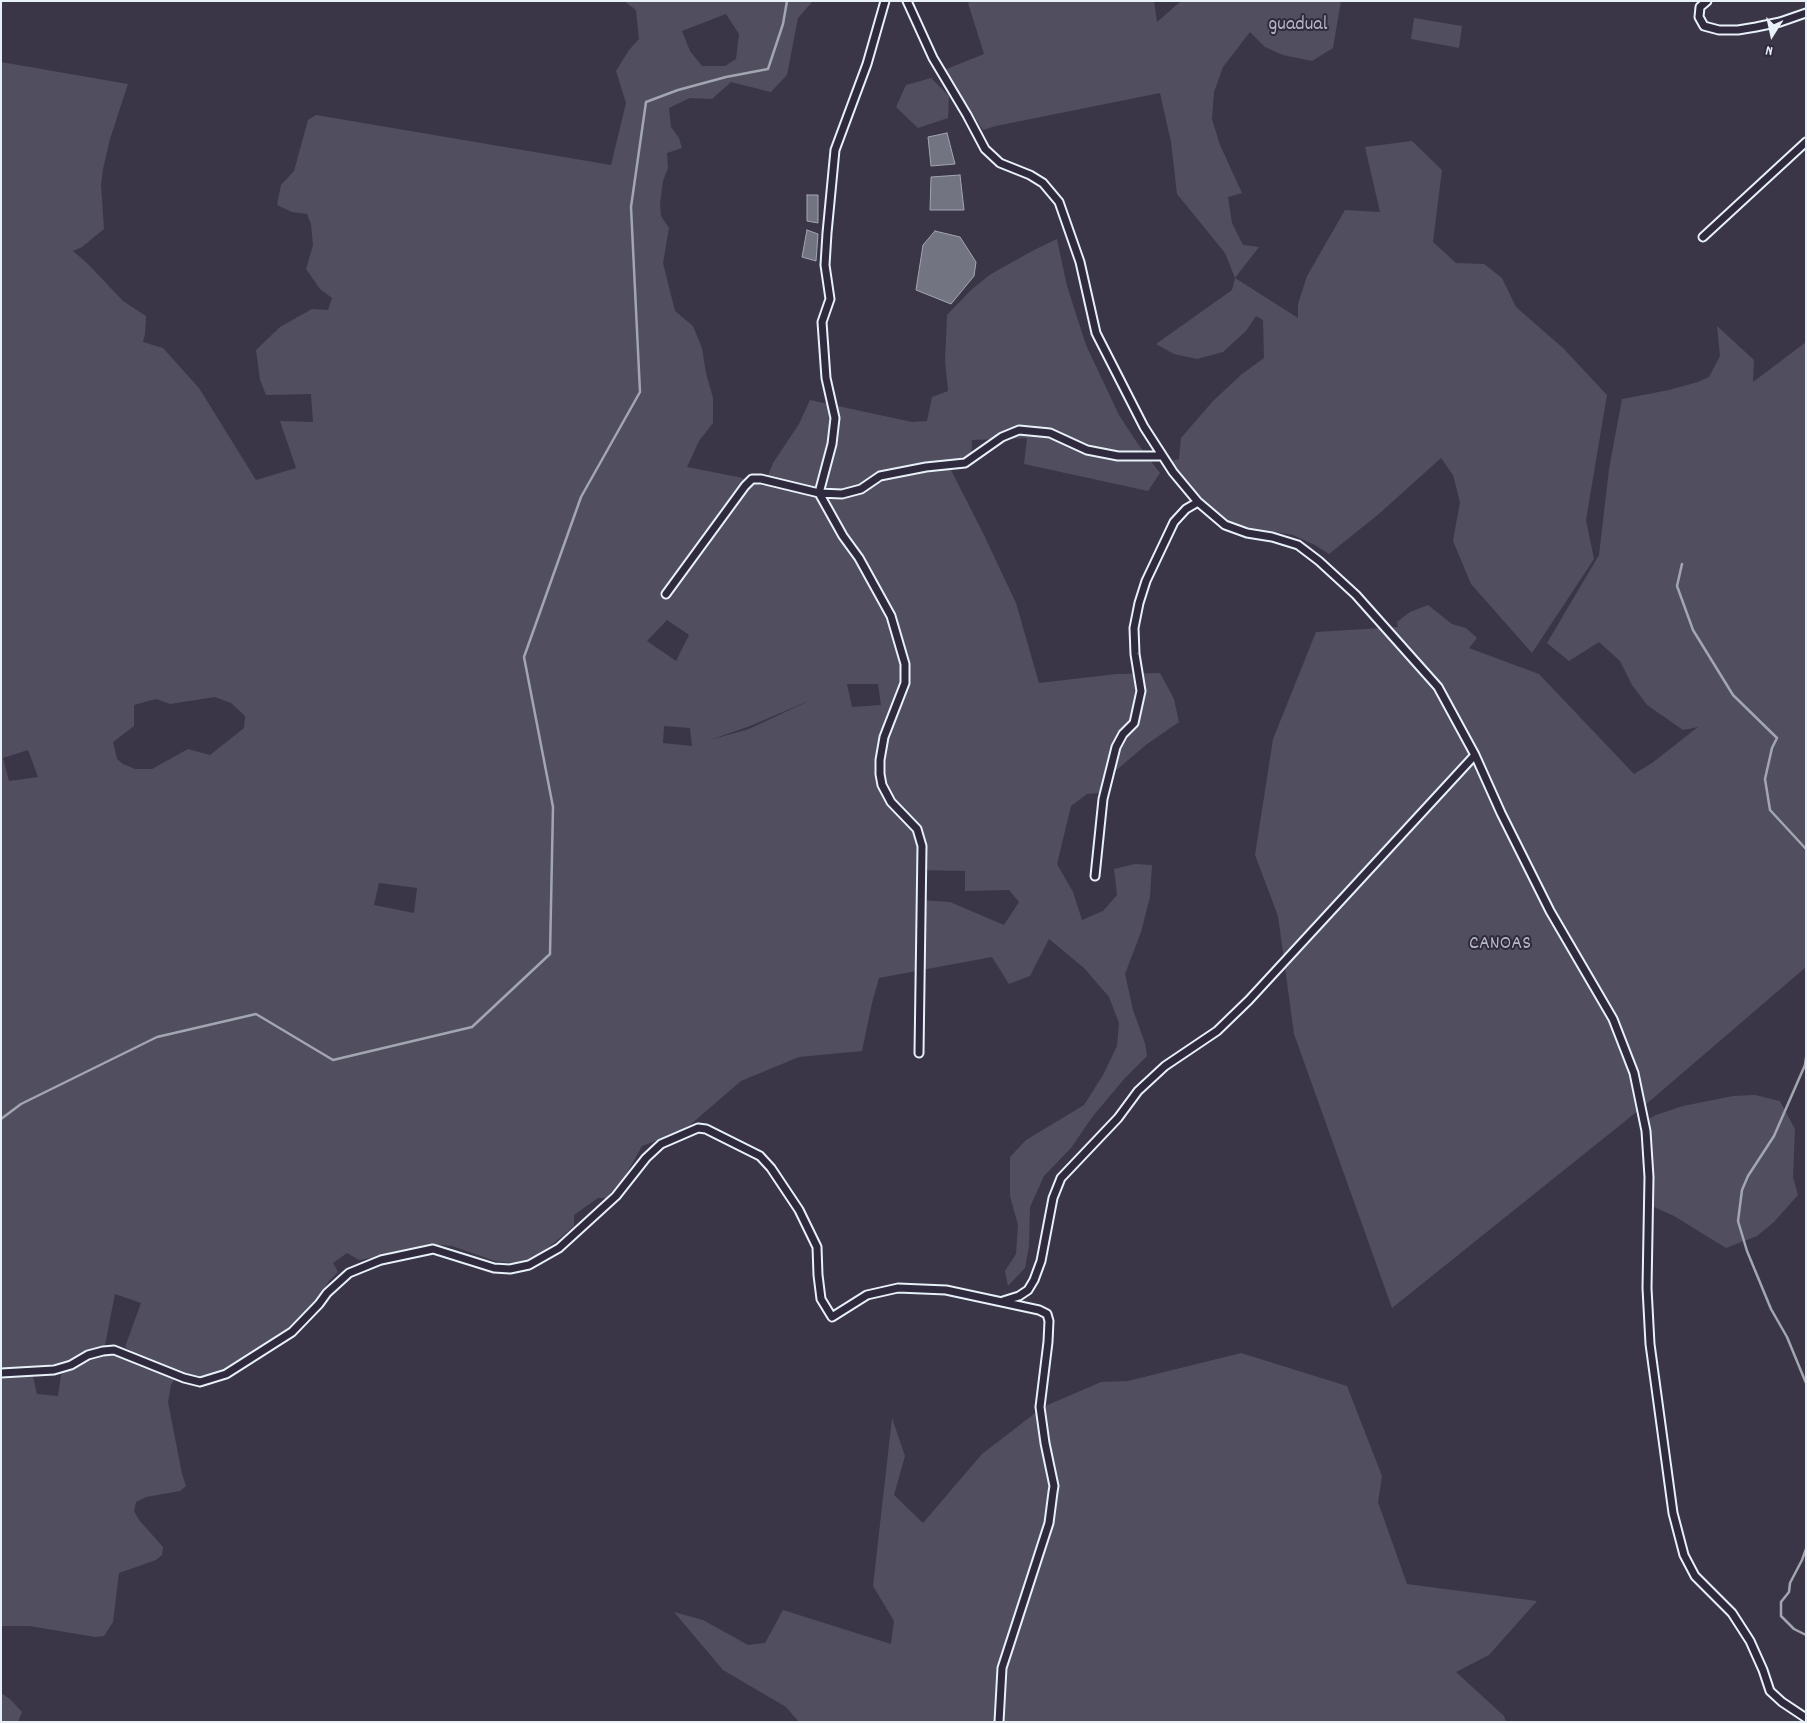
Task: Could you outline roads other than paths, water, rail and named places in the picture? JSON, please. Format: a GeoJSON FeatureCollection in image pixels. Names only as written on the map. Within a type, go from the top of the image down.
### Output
{"type":"FeatureCollection","features":[{"type":"Feature","properties":{"kind":"street"},"geometry":{"type":"LineString","coordinates":[[884,1],[867,64],[835,150],[825,265],[830,299],[822,320],[826,378],[835,418],[832,444],[819,493],[843,536],[859,558],[891,616],[905,664],[905,683],[884,737],[880,760],[880,774],[882,785],[891,802],[917,829],[922,846],[919,1053]]}},
{"type":"Feature","properties":{"kind":"street"},"geometry":{"type":"LineString","coordinates":[[907,1],[934,58],[985,149],[1000,162],[1043,183],[1058,202],[1080,262],[1096,333],[1144,427],[1162,456],[1198,502],[1225,526],[1247,534],[1272,537],[1298,545],[1326,567],[1356,595],[1438,687],[1475,755],[1501,813],[1550,911],[1613,1019],[1634,1073],[1646,1131],[1648,1167],[1647,1288],[1650,1344],[1673,1513],[1684,1555],[1696,1576],[1732,1613],[1750,1641],[1770,1691],[1782,1702],[1806,1718]]}},
{"type":"Feature","properties":{"kind":"street"},"geometry":{"type":"LineString","coordinates":[[1707,1],[1700,7],[1698,17],[1704,26],[1719,30],[1738,30],[1756,27],[1806,14]]}},
{"type":"Feature","properties":{"kind":"street"},"geometry":{"type":"LineString","coordinates":[[1703,237],[1806,142]]}},
{"type":"Feature","properties":{"kind":"street"},"geometry":{"type":"LineString","coordinates":[[666,594],[752,479],[761,479],[819,493],[842,494],[861,489],[880,476],[926,467],[965,463],[1002,436],[1019,430],[1050,433],[1087,450],[1118,456],[1162,456]]}},
{"type":"Feature","properties":{"kind":"street"},"geometry":{"type":"LineString","coordinates":[[1095,876],[1103,799],[1116,747],[1123,734],[1134,723],[1141,691],[1134,645],[1134,628],[1139,603],[1146,581],[1174,522],[1186,510],[1198,502]]}},
{"type":"Feature","properties":{"kind":"street"},"geometry":{"type":"LineString","coordinates":[[1001,1302],[1019,1296],[1028,1290],[1034,1280],[1041,1261],[1053,1198],[1061,1178],[1118,1118],[1138,1091],[1165,1066],[1217,1031],[1250,1000],[1475,755]]}},
{"type":"Feature","properties":{"kind":"street"},"geometry":{"type":"LineString","coordinates":[[1,1373],[54,1370],[71,1365],[88,1355],[114,1350],[184,1378],[200,1382],[226,1374],[292,1332],[327,1293],[349,1273],[381,1260],[433,1250],[494,1268],[510,1269],[529,1265],[559,1248],[616,1196],[646,1158],[661,1144],[698,1128],[706,1129],[760,1156],[771,1168],[799,1210],[817,1247],[821,1299],[832,1317],[867,1295],[898,1288],[946,1290],[1039,1310],[1047,1314],[1049,1321],[1040,1407],[1054,1486],[1049,1522],[1002,1668],[999,1722]]}},
{"type":"Feature","properties":{"kind":"water"},"geometry":{"type":"Polygon","coordinates":[[[947,133],[955,164],[931,166],[928,137],[947,133]]]}},
{"type":"Feature","properties":{"kind":"water"},"geometry":{"type":"Polygon","coordinates":[[[960,175],[964,210],[930,210],[931,177],[960,175]]]}},
{"type":"Feature","properties":{"kind":"water"},"geometry":{"type":"Polygon","coordinates":[[[807,195],[818,195],[818,223],[807,221],[807,195]]]}},
{"type":"Feature","properties":{"kind":"water"},"geometry":{"type":"Polygon","coordinates":[[[807,230],[818,234],[816,261],[802,257],[807,230]]]}},
{"type":"Feature","properties":{"kind":"water"},"geometry":{"type":"Polygon","coordinates":[[[935,231],[960,237],[976,262],[974,276],[951,304],[916,290],[923,245],[935,231]]]}},
{"type":"Feature","properties":{"kind":"waterway"},"geometry":{"type":"LineString","coordinates":[[1,1119],[21,1104],[157,1037],[256,1014],[333,1060],[472,1027],[550,954],[553,807],[524,657],[581,497],[640,392],[631,207],[646,102],[678,90],[726,77],[768,69],[783,24],[787,1]]}},
{"type":"Feature","properties":{"kind":"waterway"},"geometry":{"type":"LineString","coordinates":[[1682,564],[1677,586],[1693,630],[1733,695],[1777,738],[1772,748],[1765,779],[1770,810],[1806,849]]}},
{"type":"Feature","properties":{"kind":"waterway"},"geometry":{"type":"LineString","coordinates":[[1806,1058],[1805,1065],[1774,1136],[1748,1176],[1742,1190],[1738,1221],[1747,1251],[1771,1309],[1787,1337],[1806,1383]]}},
{"type":"Feature","properties":{"kind":"waterway"},"geometry":{"type":"LineString","coordinates":[[1806,1549],[1790,1583],[1789,1592],[1781,1602],[1781,1616],[1794,1629],[1806,1635]]}},
{"type":"Feature","properties":{"kind":"park label","name":"guadual"},"geometry":{"type":"Point","coordinates":[1298,26]}},
{"type":"Feature","properties":{"kind":"park label","name":"CANOAS"},"geometry":{"type":"Point","coordinates":[1500,945]}}]}
